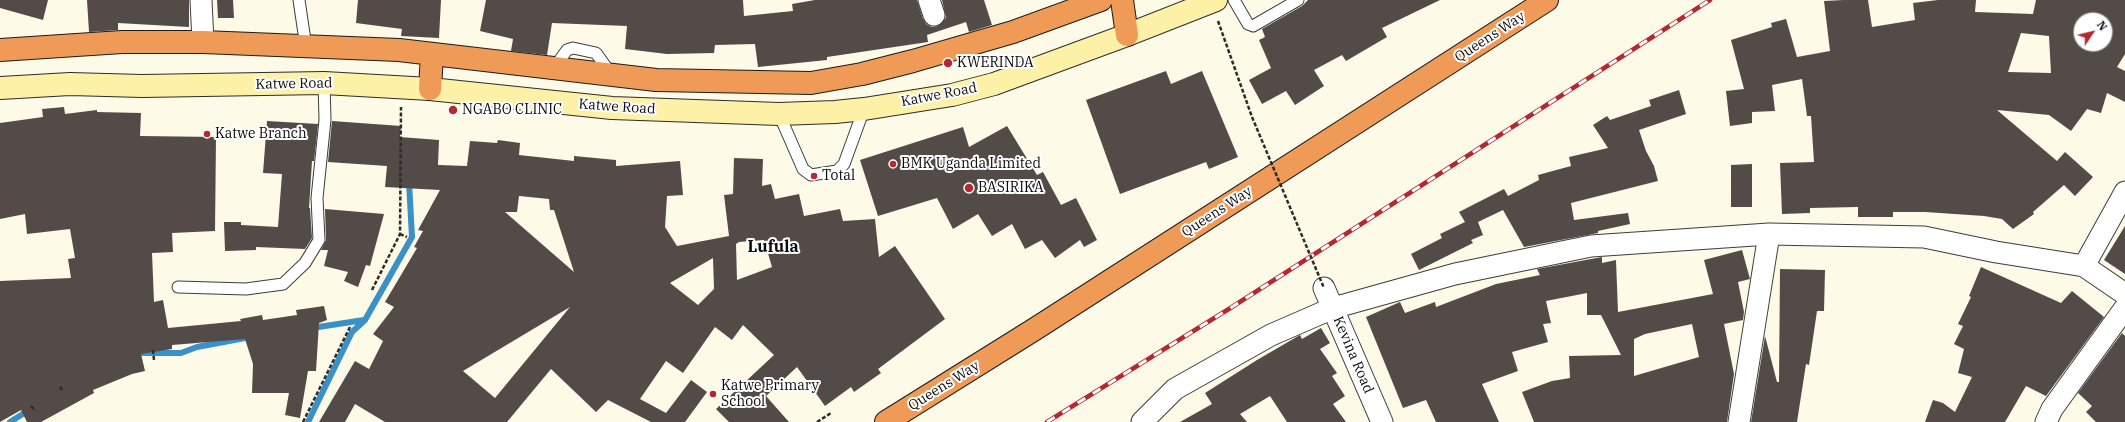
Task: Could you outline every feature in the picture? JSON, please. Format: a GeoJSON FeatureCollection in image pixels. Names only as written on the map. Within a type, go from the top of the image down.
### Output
{"type":"FeatureCollection","features":[{"type":"Feature","properties":{"kind":"highway"},"geometry":{"type":"LineString","coordinates":[[0,50],[122,42],[202,42],[399,50],[656,80],[811,83],[862,74],[913,61],[1013,32],[1101,0]]}},
{"type":"Feature","properties":{"kind":"highway"},"geometry":{"type":"LineString","coordinates":[[1122,0],[1127,35]]}},
{"type":"Feature","properties":{"kind":"highway","name":"Queens Way"},"geometry":{"type":"LineString","coordinates":[[886,422],[1042,325],[1547,0]]}},
{"type":"Feature","properties":{"kind":"highway"},"geometry":{"type":"LineString","coordinates":[[430,89],[432,54]]}},
{"type":"Feature","properties":{"kind":"street"},"geometry":{"type":"LineString","coordinates":[[201,0],[202,42]]}},
{"type":"Feature","properties":{"kind":"street","name":"Katwe Road"},"geometry":{"type":"LineString","coordinates":[[0,88],[70,84],[142,86],[324,83],[430,89],[612,108],[779,114],[864,109],[952,95],[994,84],[1214,1]]}},
{"type":"Feature","properties":{"kind":"street"},"geometry":{"type":"LineString","coordinates":[[2084,266],[2125,192]]}},
{"type":"Feature","properties":{"kind":"street"},"geometry":{"type":"LineString","coordinates":[[1739,422],[1769,234]]}},
{"type":"Feature","properties":{"kind":"street"},"geometry":{"type":"LineString","coordinates":[[1142,422],[1175,389],[1271,335],[1333,308],[1456,274],[1591,246],[1769,234],[1924,237],[1996,252],[2084,266],[2125,294]]}},
{"type":"Feature","properties":{"kind":"street","name":"Kevina Road"},"geometry":{"type":"LineString","coordinates":[[1324,288],[1382,422]]}},
{"type":"Feature","properties":{"kind":"street"},"geometry":{"type":"LineString","coordinates":[[2046,422],[2052,409],[2125,308]]}},
{"type":"Feature","properties":{"kind":"lane"},"geometry":{"type":"LineString","coordinates":[[299,0],[306,47]]}},
{"type":"Feature","properties":{"kind":"lane"},"geometry":{"type":"LineString","coordinates":[[1234,0],[1248,24],[1253,26],[1298,0]]}},
{"type":"Feature","properties":{"kind":"lane"},"geometry":{"type":"LineString","coordinates":[[178,287],[246,289],[283,284],[305,263],[319,240],[317,198],[325,120],[324,83]]}},
{"type":"Feature","properties":{"kind":"lane"},"geometry":{"type":"LineString","coordinates":[[779,114],[803,169],[811,175],[837,171],[844,164],[864,109]]}},
{"type":"Feature","properties":{"kind":"path"},"geometry":{"type":"LineString","coordinates":[[1214,1],[1252,117],[1324,288]]}},
{"type":"Feature","properties":{"kind":"path"},"geometry":{"type":"LineString","coordinates":[[372,290],[400,234],[401,87]]}},
{"type":"Feature","properties":{"kind":"path"},"geometry":{"type":"LineString","coordinates":[[400,234],[402,233],[407,237]]}},
{"type":"Feature","properties":{"kind":"path"},"geometry":{"type":"LineString","coordinates":[[304,422],[350,327]]}},
{"type":"Feature","properties":{"kind":"path"},"geometry":{"type":"LineString","coordinates":[[153,350],[154,360]]}},
{"type":"Feature","properties":{"kind":"path"},"geometry":{"type":"LineString","coordinates":[[31,406],[35,411]]}},
{"type":"Feature","properties":{"kind":"path"},"geometry":{"type":"LineString","coordinates":[[816,422],[831,413]]}},
{"type":"Feature","properties":{"kind":"building"},"geometry":{"type":"Polygon","coordinates":[[[0,0],[48,0],[43,20],[0,8],[0,0]]]}},
{"type":"Feature","properties":{"kind":"building"},"geometry":{"type":"Polygon","coordinates":[[[87,0],[189,0],[189,27],[118,23],[118,30],[89,32],[87,0]]]}},
{"type":"Feature","properties":{"kind":"building"},"geometry":{"type":"Polygon","coordinates":[[[217,0],[233,0],[234,18],[218,18],[217,0]]]}},
{"type":"Feature","properties":{"kind":"building"},"geometry":{"type":"Polygon","coordinates":[[[358,0],[441,0],[439,38],[401,36],[402,29],[356,23],[358,0]]]}},
{"type":"Feature","properties":{"kind":"building"},"geometry":{"type":"Polygon","coordinates":[[[486,0],[743,0],[744,16],[793,11],[792,4],[815,0],[917,0],[923,19],[926,24],[932,27],[938,26],[946,18],[942,0],[984,0],[992,25],[969,32],[966,22],[927,35],[928,42],[827,57],[827,60],[758,67],[755,44],[715,45],[714,53],[667,54],[625,49],[627,26],[552,23],[547,55],[511,51],[513,39],[480,31],[486,0]]]}},
{"type":"Feature","properties":{"kind":"building"},"geometry":{"type":"Polygon","coordinates":[[[1308,0],[1440,0],[1382,28],[1387,37],[1346,61],[1342,55],[1314,70],[1324,86],[1295,105],[1286,91],[1262,104],[1249,80],[1271,68],[1259,40],[1265,37],[1262,29],[1302,6],[1308,0]]]}},
{"type":"Feature","properties":{"kind":"building"},"geometry":{"type":"Polygon","coordinates":[[[1868,0],[1872,27],[1915,20],[1913,3],[1938,0],[1976,0],[1975,12],[2033,14],[2036,0],[2125,0],[2125,54],[2117,67],[2125,71],[2125,102],[2107,93],[2101,113],[2087,109],[2071,131],[2049,115],[1997,110],[2057,161],[2065,152],[2093,177],[2075,196],[2064,185],[2033,212],[2034,214],[2013,229],[2002,219],[1984,216],[1925,212],[1893,212],[1893,217],[1858,217],[1858,207],[1810,208],[1810,213],[1782,214],[1780,163],[1814,162],[1811,116],[1807,116],[1802,79],[1772,85],[1775,111],[1752,112],[1752,123],[1730,126],[1726,91],[1744,89],[1731,40],[1772,27],[1771,23],[1786,19],[1797,57],[1830,51],[1824,1],[1868,0]],[[2021,33],[2008,72],[2051,73],[2049,36],[2021,33]]]}},
{"type":"Feature","properties":{"kind":"building"},"geometry":{"type":"Polygon","coordinates":[[[1166,71],[1171,84],[1202,71],[1238,157],[1209,169],[1206,162],[1120,194],[1086,100],[1166,71]]]}},
{"type":"Feature","properties":{"kind":"building"},"geometry":{"type":"Polygon","coordinates":[[[1679,90],[1686,114],[1639,130],[1646,151],[1654,166],[1658,181],[1571,203],[1574,220],[1628,213],[1630,224],[1598,231],[1598,233],[1524,247],[1503,210],[1478,222],[1483,235],[1471,240],[1473,243],[1419,270],[1411,254],[1442,238],[1440,234],[1465,222],[1459,212],[1504,189],[1508,196],[1539,180],[1538,175],[1571,166],[1569,157],[1608,148],[1593,125],[1607,116],[1610,120],[1651,106],[1649,100],[1679,90]]]}},
{"type":"Feature","properties":{"kind":"building"},"geometry":{"type":"Polygon","coordinates":[[[64,107],[65,114],[97,110],[97,112],[141,113],[140,136],[216,137],[215,231],[172,233],[173,252],[152,253],[154,302],[163,300],[168,328],[241,321],[240,319],[262,315],[263,320],[297,315],[296,310],[324,306],[327,320],[319,323],[316,371],[308,371],[300,418],[285,415],[289,393],[252,393],[253,364],[245,339],[172,345],[172,349],[141,354],[145,371],[132,374],[93,390],[94,393],[41,422],[27,422],[21,410],[0,422],[0,281],[71,278],[68,259],[75,258],[70,229],[27,234],[25,214],[0,219],[0,123],[43,117],[42,109],[64,107]]]}},
{"type":"Feature","properties":{"kind":"building"},"geometry":{"type":"Polygon","coordinates":[[[267,121],[318,124],[314,161],[312,161],[309,208],[312,238],[305,249],[256,247],[256,250],[225,251],[224,222],[241,222],[241,225],[278,227],[282,174],[263,173],[267,121]]]}},
{"type":"Feature","properties":{"kind":"building"},"geometry":{"type":"Polygon","coordinates":[[[332,121],[401,126],[400,137],[439,140],[438,165],[467,166],[470,141],[497,143],[498,140],[520,143],[519,155],[574,161],[574,156],[616,160],[616,166],[680,161],[683,195],[667,196],[665,227],[677,246],[729,236],[724,195],[733,194],[734,158],[763,159],[762,186],[771,184],[775,199],[799,194],[804,216],[840,209],[843,221],[875,219],[879,257],[895,246],[945,319],[878,369],[881,373],[854,392],[851,387],[825,406],[797,367],[766,396],[789,422],[729,422],[716,409],[774,355],[743,325],[732,340],[715,327],[683,373],[666,361],[640,399],[666,413],[691,380],[707,392],[685,422],[651,422],[608,400],[596,412],[551,369],[507,422],[385,422],[355,404],[345,422],[319,422],[355,361],[369,369],[383,341],[373,334],[394,307],[385,302],[417,248],[414,247],[423,231],[418,230],[440,190],[385,187],[387,166],[328,162],[332,121]],[[519,196],[517,212],[505,212],[574,272],[554,210],[550,210],[549,199],[519,196]],[[764,240],[739,242],[736,244],[737,280],[772,267],[764,240]],[[713,258],[670,283],[698,305],[714,289],[713,258]],[[570,307],[463,371],[495,398],[570,307]]]}},
{"type":"Feature","properties":{"kind":"building"},"geometry":{"type":"Polygon","coordinates":[[[1007,126],[1037,175],[1043,172],[1061,205],[1076,198],[1097,240],[1084,247],[1080,240],[1055,258],[1042,240],[1025,249],[1012,224],[992,236],[978,214],[953,229],[937,198],[878,216],[860,160],[963,127],[969,147],[1007,126]]]}},
{"type":"Feature","properties":{"kind":"building"},"geometry":{"type":"Polygon","coordinates":[[[1752,164],[1752,207],[1731,207],[1731,165],[1752,164]]]}},
{"type":"Feature","properties":{"kind":"building"},"geometry":{"type":"Polygon","coordinates":[[[325,209],[384,214],[370,266],[366,265],[358,287],[344,281],[348,272],[324,266],[328,250],[321,250],[326,240],[325,209]]]}},
{"type":"Feature","properties":{"kind":"building"},"geometry":{"type":"Polygon","coordinates":[[[2125,226],[2125,274],[2104,260],[2125,226]]]}},
{"type":"Feature","properties":{"kind":"building"},"geometry":{"type":"Polygon","coordinates":[[[1742,250],[1750,279],[1738,282],[1744,312],[1743,320],[1724,324],[1734,374],[1727,422],[1534,422],[1522,392],[1552,381],[1570,378],[1569,356],[1621,355],[1601,315],[1587,315],[1587,293],[1546,301],[1551,323],[1543,324],[1548,342],[1512,352],[1518,371],[1482,384],[1499,422],[1436,422],[1426,400],[1403,408],[1366,317],[1400,302],[1405,313],[1435,302],[1436,307],[1496,284],[1540,275],[1537,269],[1602,257],[1602,263],[1616,260],[1618,312],[1713,294],[1704,260],[1742,250]],[[1692,324],[1645,334],[1634,339],[1634,376],[1699,357],[1692,324]]]}},
{"type":"Feature","properties":{"kind":"building"},"geometry":{"type":"Polygon","coordinates":[[[1981,267],[2061,303],[2072,291],[2104,317],[2046,396],[2026,386],[2005,422],[1925,422],[1933,400],[1943,403],[1955,412],[1972,377],[1958,373],[1964,349],[1954,344],[1963,326],[1958,324],[1971,297],[1969,296],[1981,267]]]}},
{"type":"Feature","properties":{"kind":"building"},"geometry":{"type":"Polygon","coordinates":[[[1780,269],[1825,270],[1824,311],[1817,311],[1809,365],[1806,364],[1797,422],[1751,422],[1765,336],[1777,382],[1779,382],[1780,269]]]}},
{"type":"Feature","properties":{"kind":"building"},"geometry":{"type":"Polygon","coordinates":[[[1321,328],[1330,343],[1320,349],[1337,373],[1332,376],[1345,396],[1333,404],[1346,422],[1287,422],[1270,396],[1240,414],[1247,422],[1180,422],[1212,404],[1205,393],[1300,335],[1302,339],[1321,328]]]}},
{"type":"Feature","properties":{"kind":"building"},"geometry":{"type":"Polygon","coordinates":[[[2122,333],[2125,336],[2125,422],[2096,422],[2086,412],[2092,406],[2078,393],[2122,333]]]}},
{"type":"Feature","properties":{"kind":"waterway"},"geometry":{"type":"LineString","coordinates":[[308,422],[352,332],[365,320],[412,237],[409,182]]}},
{"type":"Feature","properties":{"kind":"waterway"},"geometry":{"type":"LineString","coordinates":[[312,328],[364,320]]}},
{"type":"Feature","properties":{"kind":"waterway"},"geometry":{"type":"LineString","coordinates":[[141,353],[181,353],[197,347],[245,338]]}},
{"type":"Feature","properties":{"kind":"waterway"},"geometry":{"type":"LineString","coordinates":[[10,422],[29,410]]}},
{"type":"Feature","properties":{"kind":"railway"},"geometry":{"type":"LineString","coordinates":[[1047,422],[1232,307],[1710,0]]}},
{"type":"Feature","properties":{"kind":"place","name":"KWERINDA"},"geometry":{"type":"Point","coordinates":[948,63]}},
{"type":"Feature","properties":{"kind":"place","name":"NGABO CLINIC"},"geometry":{"type":"Point","coordinates":[453,110]}},
{"type":"Feature","properties":{"kind":"place","name":"Katwe Branch"},"geometry":{"type":"Point","coordinates":[207,134]}},
{"type":"Feature","properties":{"kind":"place","name":"BMK Uganda Limited"},"geometry":{"type":"Point","coordinates":[893,164]}},
{"type":"Feature","properties":{"kind":"place","name":"Total"},"geometry":{"type":"Point","coordinates":[814,176]}},
{"type":"Feature","properties":{"kind":"place","name":"BASIRIKA"},"geometry":{"type":"Point","coordinates":[969,188]}},
{"type":"Feature","properties":{"kind":"place","name":"Katwe Primary School"},"geometry":{"type":"Point","coordinates":[713,394]}},
{"type":"Feature","properties":{"kind":"district","name":"Lufula"},"geometry":{"type":"Point","coordinates":[773,247]}}]}
